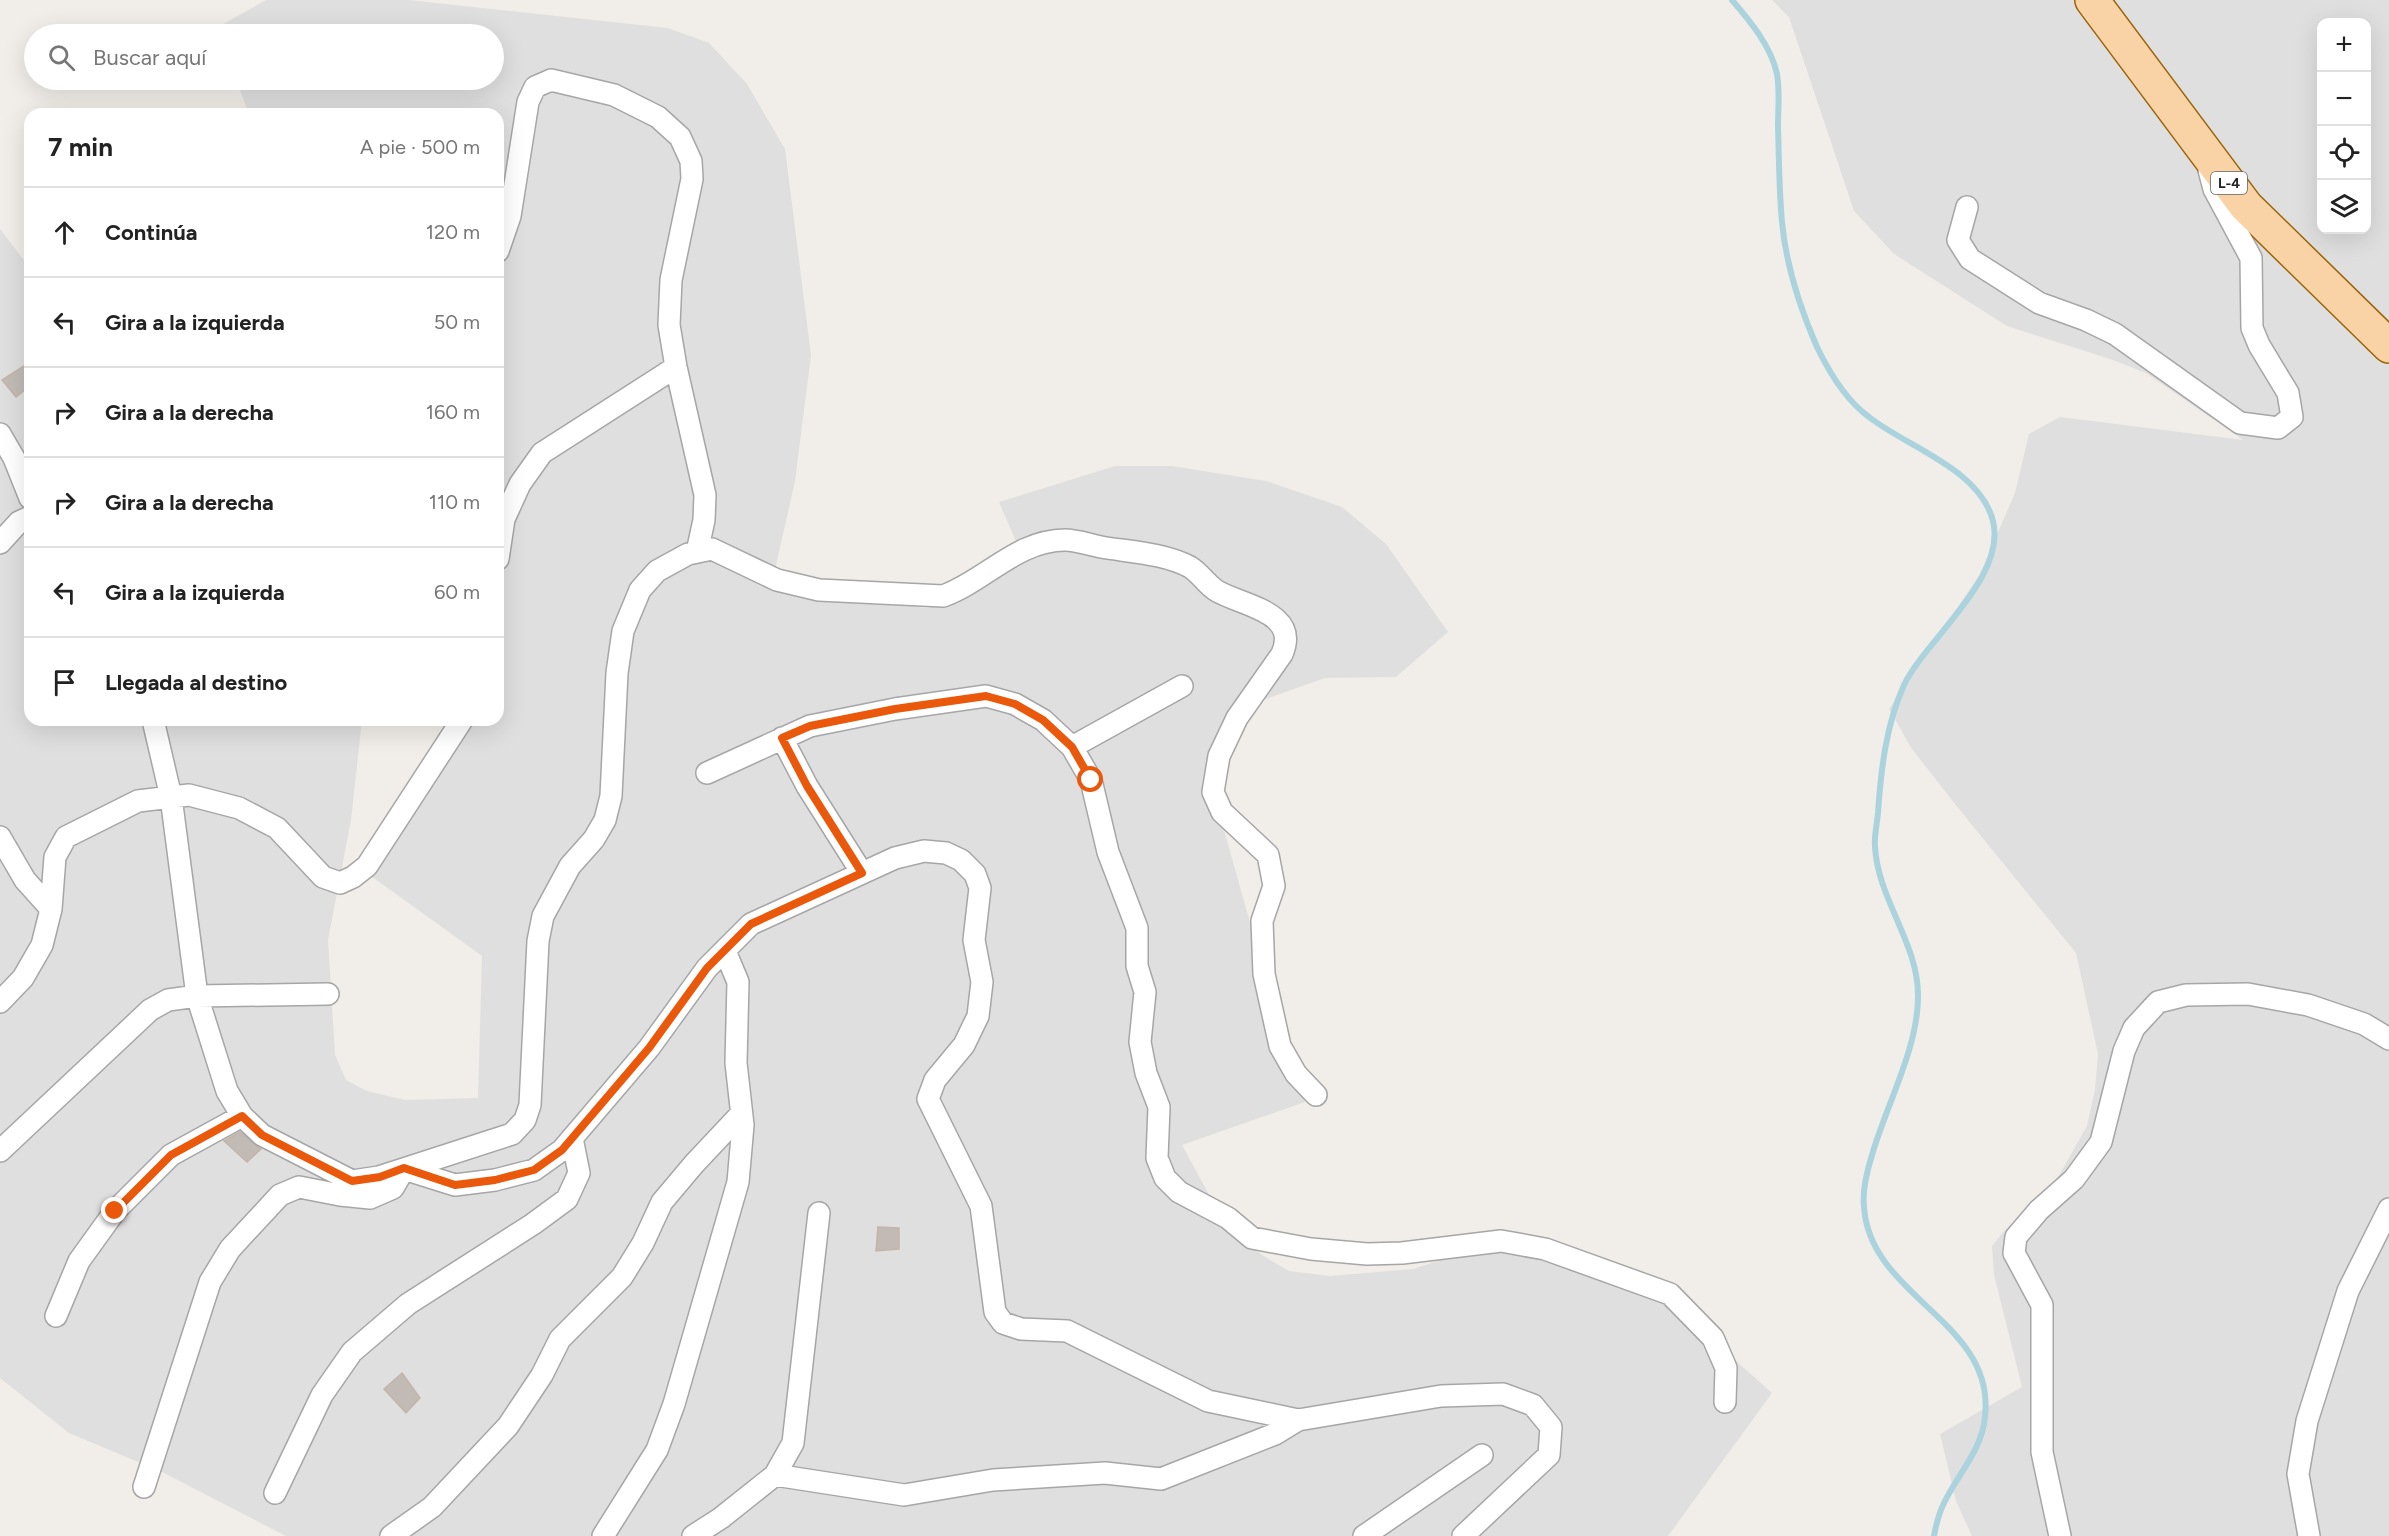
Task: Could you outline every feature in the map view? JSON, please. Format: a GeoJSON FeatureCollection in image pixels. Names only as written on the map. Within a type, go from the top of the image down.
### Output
{"type":"FeatureCollection","features":[{"type":"Feature","properties":{"kind":"main road","name":"L-4"},"geometry":{"type":"LineString","coordinates":[[2092,0],[2246,206],[2389,345]]}},
{"type":"Feature","properties":{"kind":"street"},"geometry":{"type":"LineString","coordinates":[[504,234],[510,216],[528,102],[535,87],[551,80],[614,95],[658,117],[680,137],[691,161],[692,179],[671,280],[669,325],[676,367],[705,495],[705,520],[697,552]]}},
{"type":"Feature","properties":{"kind":"street"},"geometry":{"type":"LineString","coordinates":[[1967,207],[1958,240],[1970,259],[2039,303],[2086,320],[2115,334],[2240,423],[2278,428],[2292,417],[2288,393],[2259,345],[2252,328],[2251,258],[2214,189],[2205,152]]}},
{"type":"Feature","properties":{"kind":"street"},"geometry":{"type":"LineString","coordinates":[[504,519],[520,484],[542,453],[676,367]]}},
{"type":"Feature","properties":{"kind":"street"},"geometry":{"type":"LineString","coordinates":[[0,434],[14,458],[24,483]]}},
{"type":"Feature","properties":{"kind":"street"},"geometry":{"type":"LineString","coordinates":[[0,543],[19,522],[24,520]]}},
{"type":"Feature","properties":{"kind":"street"},"geometry":{"type":"LineString","coordinates":[[154,726],[171,797],[198,996],[228,1091],[242,1116],[262,1135],[352,1181],[380,1177],[512,1134],[525,1120],[530,1106],[538,941],[543,916],[570,866],[594,839],[605,820],[611,796],[617,673],[623,631],[640,590],[657,571],[688,554],[712,549],[777,580],[819,590],[943,596],[962,589],[991,567],[1035,545],[1066,540],[1165,558],[1191,568],[1216,590],[1269,613],[1282,626],[1287,643],[1282,654],[1237,718],[1220,756],[1214,792],[1222,812],[1268,855],[1274,886],[1262,921],[1264,974],[1280,1046],[1296,1074],[1316,1095]]}},
{"type":"Feature","properties":{"kind":"street"},"geometry":{"type":"LineString","coordinates":[[1072,747],[1182,686]]}},
{"type":"Feature","properties":{"kind":"street"},"geometry":{"type":"LineString","coordinates":[[706,773],[810,726],[895,709],[986,696],[1015,704],[1043,720],[1072,747],[1091,780],[1108,852],[1137,928],[1137,966],[1145,992],[1140,1042],[1146,1073],[1159,1107],[1157,1158],[1165,1178],[1179,1192],[1228,1218],[1252,1238],[1311,1249],[1367,1254],[1402,1253],[1501,1241],[1545,1248],[1670,1294],[1713,1338],[1726,1368],[1725,1402]]}},
{"type":"Feature","properties":{"kind":"street"},"geometry":{"type":"LineString","coordinates":[[0,1002],[23,978],[42,945],[51,909],[55,857],[66,837],[138,801],[189,795],[239,807],[278,828],[323,878],[340,883],[353,877],[367,866],[458,726]]}},
{"type":"Feature","properties":{"kind":"street"},"geometry":{"type":"LineString","coordinates":[[782,738],[807,786],[862,873]]}},
{"type":"Feature","properties":{"kind":"street"},"geometry":{"type":"LineString","coordinates":[[0,837],[25,880],[51,909]]}},
{"type":"Feature","properties":{"kind":"street"},"geometry":{"type":"LineString","coordinates":[[404,1168],[455,1185],[495,1180],[534,1170],[562,1150],[649,1048],[707,968],[751,924],[894,858],[924,851],[946,853],[961,860],[975,874],[980,888],[974,940],[982,982],[978,1016],[964,1045],[935,1080],[928,1099],[981,1206],[995,1312],[1003,1323],[1021,1329],[1067,1331],[1208,1401],[1298,1420],[1441,1396],[1503,1394],[1533,1405],[1551,1426],[1549,1455],[1463,1536]]}},
{"type":"Feature","properties":{"kind":"street"},"geometry":{"type":"LineString","coordinates":[[603,1536],[657,1450],[674,1404],[738,1182],[741,1114],[736,1063],[738,981],[725,951]]}},
{"type":"Feature","properties":{"kind":"street"},"geometry":{"type":"LineString","coordinates":[[0,1151],[150,1010],[168,1000],[198,996],[328,994]]}},
{"type":"Feature","properties":{"kind":"street"},"geometry":{"type":"LineString","coordinates":[[2061,1535],[2042,1452],[2042,1305],[2014,1253],[2016,1237],[2039,1210],[2074,1179],[2101,1142],[2124,1051],[2134,1028],[2158,1002],[2186,995],[2247,994],[2308,1005],[2364,1024],[2389,1039]]}},
{"type":"Feature","properties":{"kind":"street"},"geometry":{"type":"LineString","coordinates":[[391,1536],[432,1507],[508,1426],[542,1375],[560,1339],[622,1277],[643,1243],[662,1202],[741,1114]]}},
{"type":"Feature","properties":{"kind":"street"},"geometry":{"type":"LineString","coordinates":[[56,1316],[79,1261],[115,1211],[171,1155],[242,1116]]}},
{"type":"Feature","properties":{"kind":"street"},"geometry":{"type":"LineString","coordinates":[[275,1493],[322,1395],[352,1352],[408,1304],[533,1224],[567,1199],[579,1173],[572,1138]]}},
{"type":"Feature","properties":{"kind":"street"},"geometry":{"type":"LineString","coordinates":[[144,1487],[210,1282],[230,1249],[280,1196],[299,1187],[340,1195],[370,1197],[393,1188],[404,1168]]}},
{"type":"Feature","properties":{"kind":"street"},"geometry":{"type":"LineString","coordinates":[[2309,1536],[2298,1474],[2307,1421],[2348,1290],[2389,1209]]}},
{"type":"Feature","properties":{"kind":"street"},"geometry":{"type":"LineString","coordinates":[[693,1536],[721,1518],[775,1475],[793,1443],[819,1213]]}},
{"type":"Feature","properties":{"kind":"street"},"geometry":{"type":"LineString","coordinates":[[775,1475],[904,1495],[993,1480],[1105,1473],[1161,1479],[1275,1434],[1298,1420]]}},
{"type":"Feature","properties":{"kind":"street"},"geometry":{"type":"LineString","coordinates":[[1364,1536],[1482,1455]]}},
{"type":"Feature","properties":{"kind":"shaded area"},"geometry":{"type":"Polygon","coordinates":[[[266,0],[409,0],[668,28],[709,43],[747,84],[785,149],[811,355],[795,481],[772,583],[823,596],[927,608],[960,602],[1018,546],[999,502],[1115,466],[1172,466],[1266,481],[1342,507],[1386,544],[1448,632],[1396,677],[1325,678],[1260,701],[1225,739],[1219,812],[1272,1001],[1305,1102],[1182,1145],[1226,1226],[1262,1255],[1289,1271],[1330,1276],[1413,1269],[1493,1243],[1522,1237],[1555,1241],[1620,1270],[1735,1360],[1772,1393],[1668,1536],[286,1536],[162,1472],[69,1433],[0,1378],[0,229],[24,260],[24,726],[361,726],[351,820],[328,940],[335,1055],[346,1080],[367,1091],[405,1100],[478,1098],[482,956],[371,876],[449,726],[504,726],[504,108],[247,108],[240,90],[504,90],[504,24],[223,24],[266,0]]]}},
{"type":"Feature","properties":{"kind":"shaded area"},"geometry":{"type":"Polygon","coordinates":[[[1772,0],[2389,0],[2389,1536],[1972,1536],[1956,1501],[1940,1434],[2022,1387],[1994,1275],[1992,1246],[2004,1231],[2054,1184],[2087,1126],[2095,1089],[2098,1054],[2076,953],[1912,749],[1889,709],[1980,574],[2015,493],[2029,434],[2060,417],[2243,440],[2146,373],[2007,326],[1894,254],[1854,211],[1789,17],[1772,0]]]}},
{"type":"Feature","properties":{"kind":"building"},"geometry":{"type":"Polygon","coordinates":[[[24,366],[24,391],[16,397],[2,380],[24,366]]]}},
{"type":"Feature","properties":{"kind":"building"},"geometry":{"type":"Polygon","coordinates":[[[240,1132],[261,1149],[247,1162],[224,1141],[240,1132]]]}},
{"type":"Feature","properties":{"kind":"building"},"geometry":{"type":"Polygon","coordinates":[[[878,1227],[899,1228],[899,1249],[876,1251],[878,1227]]]}},
{"type":"Feature","properties":{"kind":"building"},"geometry":{"type":"Polygon","coordinates":[[[402,1373],[420,1398],[406,1413],[384,1389],[402,1373]]]}},
{"type":"Feature","properties":{"kind":"waterway"},"geometry":{"type":"LineString","coordinates":[[1732,0],[1753,25],[1765,44],[1777,74],[1781,210],[1784,238],[1795,286],[1817,347],[1839,385],[1853,403],[1885,428],[1958,473],[1985,503],[1993,521],[1994,543],[1988,564],[1977,586],[1915,667],[1898,700],[1885,748],[1875,839],[1883,885],[1912,959],[1917,978],[1918,997],[1913,1036],[1868,1167],[1864,1187],[1864,1207],[1871,1238],[1887,1265],[1953,1332],[1972,1356],[1983,1384],[1985,1417],[1983,1429],[1969,1462],[1944,1503],[1934,1536]]}},
{"type":"Feature","properties":{"kind":"route"},"geometry":{"type":"LineString","coordinates":[[115,1211],[171,1155],[242,1116],[262,1135],[352,1181],[380,1177],[404,1168],[455,1185],[495,1180],[534,1170],[562,1150],[649,1048],[707,968],[751,924],[862,873],[807,786],[782,738],[810,726],[895,709],[986,696],[1015,704],[1043,720],[1072,747],[1091,780]]}}]}
